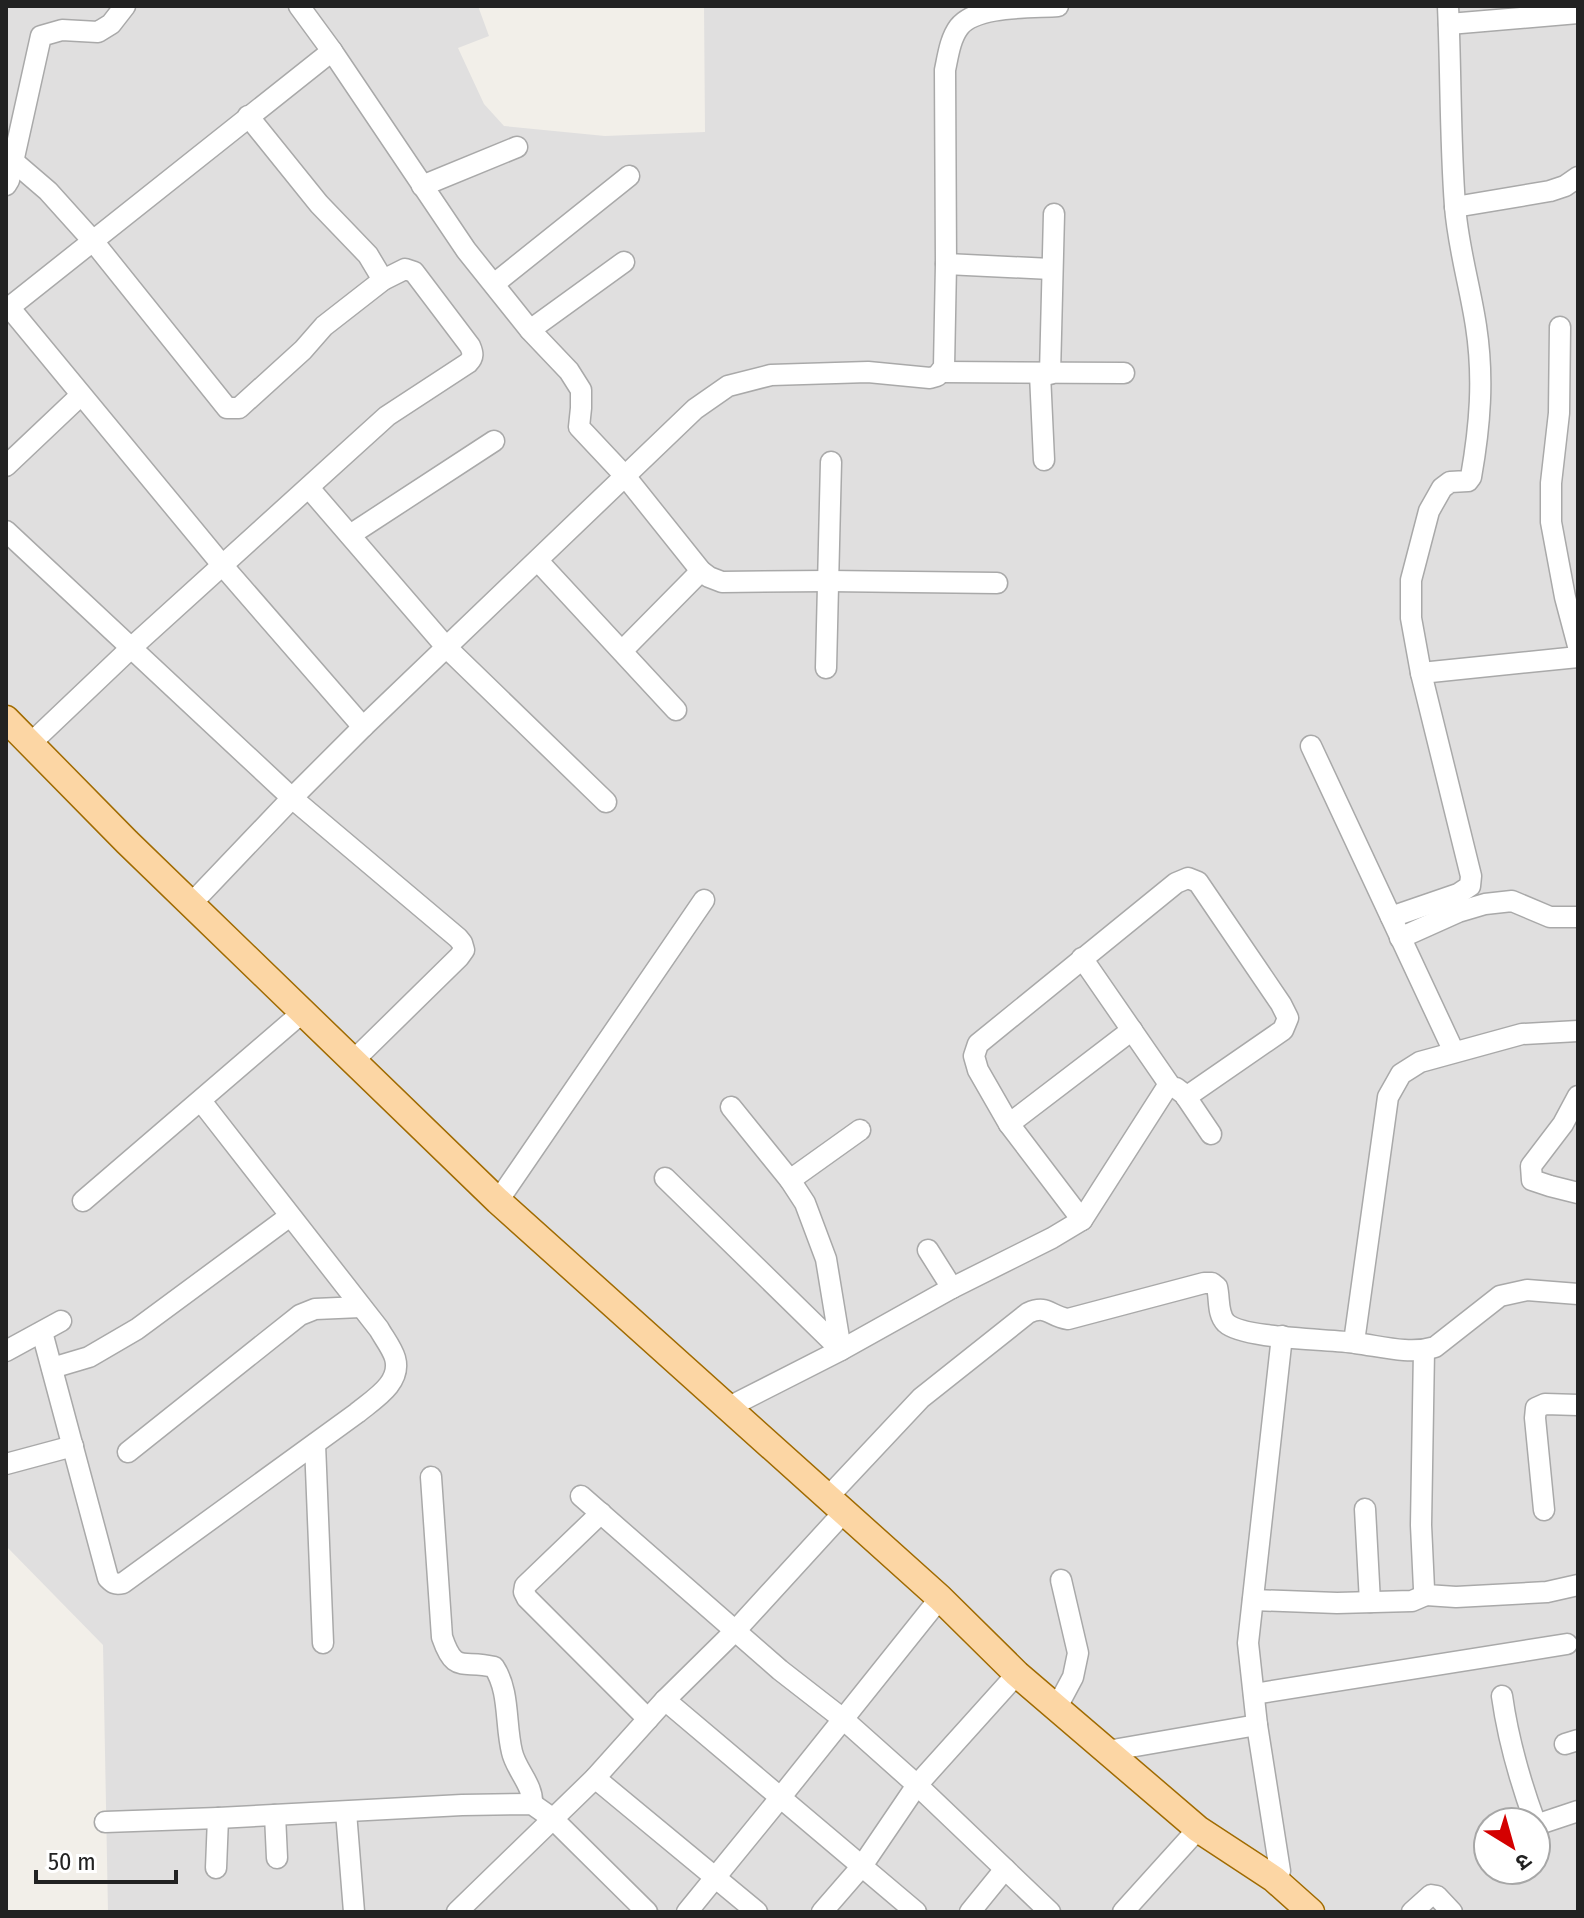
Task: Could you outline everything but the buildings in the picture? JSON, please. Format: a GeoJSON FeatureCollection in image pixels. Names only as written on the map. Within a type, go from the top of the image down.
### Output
{"type":"FeatureCollection","features":[{"type":"Feature","properties":{"kind":"main road"},"geometry":{"type":"LineString","coordinates":[[6,719],[191,904],[498,1201],[940,1598],[1017,1674],[1198,1829],[1274,1879],[1311,1912]]}},
{"type":"Feature","properties":{"kind":"street"},"geometry":{"type":"LineString","coordinates":[[6,185],[41,36],[62,30],[98,32],[111,24],[125,6]]}},
{"type":"Feature","properties":{"kind":"street"},"geometry":{"type":"LineString","coordinates":[[299,6],[466,250],[530,330],[569,371],[581,390],[579,427],[625,476],[701,571],[722,582],[997,583]]}},
{"type":"Feature","properties":{"kind":"street"},"geometry":{"type":"LineString","coordinates":[[951,6],[960,26]]}},
{"type":"Feature","properties":{"kind":"street"},"geometry":{"type":"LineString","coordinates":[[941,372],[944,367],[946,264],[945,70],[951,44],[960,26],[977,14],[996,8],[1058,6]]}},
{"type":"Feature","properties":{"kind":"street"},"geometry":{"type":"LineString","coordinates":[[1391,917],[1458,894],[1470,886],[1471,876],[1421,673],[1411,618],[1411,580],[1429,511],[1442,488],[1450,482],[1468,481],[1471,477],[1481,413],[1477,329],[1459,246],[1455,207],[1448,15],[1578,13]]}},
{"type":"Feature","properties":{"kind":"street"},"geometry":{"type":"LineString","coordinates":[[332,51],[8,308],[223,566],[363,727]]}},
{"type":"Feature","properties":{"kind":"street"},"geometry":{"type":"LineString","coordinates":[[248,116],[319,204],[368,255],[383,280]]}},
{"type":"Feature","properties":{"kind":"street"},"geometry":{"type":"LineString","coordinates":[[422,186],[517,147]]}},
{"type":"Feature","properties":{"kind":"street"},"geometry":{"type":"LineString","coordinates":[[13,161],[48,191],[93,241],[227,408],[239,408],[303,350],[324,326],[383,280],[405,269],[414,272],[473,353],[468,363],[387,416],[30,744]]}},
{"type":"Feature","properties":{"kind":"street"},"geometry":{"type":"LineString","coordinates":[[494,284],[629,176]]}},
{"type":"Feature","properties":{"kind":"street"},"geometry":{"type":"LineString","coordinates":[[1455,207],[1550,191],[1578,177]]}},
{"type":"Feature","properties":{"kind":"street"},"geometry":{"type":"LineString","coordinates":[[1044,460],[1045,374],[1054,214]]}},
{"type":"Feature","properties":{"kind":"street"},"geometry":{"type":"LineString","coordinates":[[530,330],[624,262]]}},
{"type":"Feature","properties":{"kind":"street"},"geometry":{"type":"LineString","coordinates":[[946,264],[1051,269]]}},
{"type":"Feature","properties":{"kind":"street"},"geometry":{"type":"LineString","coordinates":[[1560,327],[1559,413],[1551,483],[1551,522],[1572,596],[1578,646]]}},
{"type":"Feature","properties":{"kind":"street"},"geometry":{"type":"LineString","coordinates":[[191,904],[363,727],[695,409],[728,386],[771,375],[868,372],[930,378],[941,372],[1124,373]]}},
{"type":"Feature","properties":{"kind":"street"},"geometry":{"type":"LineString","coordinates":[[6,466],[81,395]]}},
{"type":"Feature","properties":{"kind":"street"},"geometry":{"type":"LineString","coordinates":[[350,535],[494,441]]}},
{"type":"Feature","properties":{"kind":"street"},"geometry":{"type":"LineString","coordinates":[[826,668],[831,462]]}},
{"type":"Feature","properties":{"kind":"street"},"geometry":{"type":"LineString","coordinates":[[309,488],[447,648],[606,802]]}},
{"type":"Feature","properties":{"kind":"street"},"geometry":{"type":"LineString","coordinates":[[6,531],[292,798],[462,943],[464,950],[459,957],[353,1061]]}},
{"type":"Feature","properties":{"kind":"street"},"geometry":{"type":"LineString","coordinates":[[538,561],[676,710]]}},
{"type":"Feature","properties":{"kind":"street"},"geometry":{"type":"LineString","coordinates":[[622,651],[701,571]]}},
{"type":"Feature","properties":{"kind":"street"},"geometry":{"type":"LineString","coordinates":[[1421,673],[1578,657]]}},
{"type":"Feature","properties":{"kind":"street"},"geometry":{"type":"LineString","coordinates":[[1311,746],[1454,1052]]}},
{"type":"Feature","properties":{"kind":"street"},"geometry":{"type":"LineString","coordinates":[[1082,1220],[1009,1124],[978,1070],[974,1056],[978,1044],[1176,883],[1188,878],[1198,882],[1288,1018],[1283,1030],[1186,1097]]}},
{"type":"Feature","properties":{"kind":"street"},"geometry":{"type":"LineString","coordinates":[[498,1201],[704,900]]}},
{"type":"Feature","properties":{"kind":"street"},"geometry":{"type":"LineString","coordinates":[[1400,938],[1458,912],[1485,904],[1512,901],[1550,917],[1578,917]]}},
{"type":"Feature","properties":{"kind":"street"},"geometry":{"type":"LineString","coordinates":[[1082,958],[1169,1084],[1186,1097],[1211,1134]]}},
{"type":"Feature","properties":{"kind":"street"},"geometry":{"type":"LineString","coordinates":[[83,1201],[303,1012]]}},
{"type":"Feature","properties":{"kind":"street"},"geometry":{"type":"LineString","coordinates":[[1009,1124],[1132,1030]]}},
{"type":"Feature","properties":{"kind":"street"},"geometry":{"type":"LineString","coordinates":[[1354,1342],[1388,1097],[1401,1074],[1420,1062],[1522,1034],[1578,1031]]}},
{"type":"Feature","properties":{"kind":"street"},"geometry":{"type":"LineString","coordinates":[[727,1408],[1082,1220],[1169,1084]]}},
{"type":"Feature","properties":{"kind":"street"},"geometry":{"type":"LineString","coordinates":[[1578,1096],[1563,1124],[1531,1166],[1532,1180],[1578,1193]]}},
{"type":"Feature","properties":{"kind":"street"},"geometry":{"type":"LineString","coordinates":[[42,1332],[108,1578],[117,1584],[123,1583],[315,1444],[388,1387],[397,1372],[395,1357],[379,1329],[201,1101]]}},
{"type":"Feature","properties":{"kind":"street"},"geometry":{"type":"LineString","coordinates":[[731,1107],[805,1203],[826,1259],[841,1350]]}},
{"type":"Feature","properties":{"kind":"street"},"geometry":{"type":"LineString","coordinates":[[790,1180],[860,1130]]}},
{"type":"Feature","properties":{"kind":"street"},"geometry":{"type":"LineString","coordinates":[[665,1178],[841,1350]]}},
{"type":"Feature","properties":{"kind":"street"},"geometry":{"type":"LineString","coordinates":[[52,1368],[89,1357],[137,1329],[290,1216]]}},
{"type":"Feature","properties":{"kind":"street"},"geometry":{"type":"LineString","coordinates":[[928,1250],[952,1288]]}},
{"type":"Feature","properties":{"kind":"street"},"geometry":{"type":"LineString","coordinates":[[457,1912],[595,1778],[665,1700],[736,1630],[921,1398],[1028,1313],[1045,1309],[1068,1319],[1212,1283],[1217,1287],[1221,1316],[1234,1329],[1424,1350],[1435,1347],[1500,1296],[1527,1290],[1578,1294]]}},
{"type":"Feature","properties":{"kind":"street"},"geometry":{"type":"LineString","coordinates":[[128,1452],[300,1315],[315,1309],[361,1307]]}},
{"type":"Feature","properties":{"kind":"street"},"geometry":{"type":"LineString","coordinates":[[6,1351],[61,1321]]}},
{"type":"Feature","properties":{"kind":"street"},"geometry":{"type":"LineString","coordinates":[[1274,1879],[1280,1871],[1280,1860],[1257,1725],[1248,1643],[1282,1336]]}},
{"type":"Feature","properties":{"kind":"street"},"geometry":{"type":"LineString","coordinates":[[1424,1350],[1421,1525],[1426,1595]]}},
{"type":"Feature","properties":{"kind":"street"},"geometry":{"type":"LineString","coordinates":[[1544,1510],[1536,1408],[1545,1404],[1578,1405]]}},
{"type":"Feature","properties":{"kind":"street"},"geometry":{"type":"LineString","coordinates":[[315,1444],[323,1643]]}},
{"type":"Feature","properties":{"kind":"street"},"geometry":{"type":"LineString","coordinates":[[6,1464],[73,1446]]}},
{"type":"Feature","properties":{"kind":"street"},"geometry":{"type":"LineString","coordinates":[[431,1477],[442,1637],[454,1662],[494,1667],[501,1678],[512,1753],[533,1796],[532,1804]]}},
{"type":"Feature","properties":{"kind":"street"},"geometry":{"type":"LineString","coordinates":[[581,1496],[780,1670],[843,1719],[1050,1912]]}},
{"type":"Feature","properties":{"kind":"street"},"geometry":{"type":"LineString","coordinates":[[1365,1509],[1370,1602]]}},
{"type":"Feature","properties":{"kind":"street"},"geometry":{"type":"LineString","coordinates":[[601,1513],[525,1586],[524,1592],[648,1719]]}},
{"type":"Feature","properties":{"kind":"street"},"geometry":{"type":"LineString","coordinates":[[1057,1707],[1073,1677],[1078,1653],[1061,1580]]}},
{"type":"Feature","properties":{"kind":"street"},"geometry":{"type":"LineString","coordinates":[[1253,1600],[1337,1603],[1412,1601],[1426,1595],[1456,1597],[1547,1592],[1578,1585]]}},
{"type":"Feature","properties":{"kind":"street"},"geometry":{"type":"LineString","coordinates":[[687,1912],[940,1598]]}},
{"type":"Feature","properties":{"kind":"street"},"geometry":{"type":"LineString","coordinates":[[1254,1694],[1567,1644]]}},
{"type":"Feature","properties":{"kind":"street"},"geometry":{"type":"LineString","coordinates":[[822,1912],[862,1866],[917,1785],[1017,1674]]}},
{"type":"Feature","properties":{"kind":"street"},"geometry":{"type":"LineString","coordinates":[[1502,1696],[1507,1729],[1529,1806]]}},
{"type":"Feature","properties":{"kind":"street"},"geometry":{"type":"LineString","coordinates":[[665,1700],[916,1912]]}},
{"type":"Feature","properties":{"kind":"street"},"geometry":{"type":"LineString","coordinates":[[1107,1751],[1257,1725]]}},
{"type":"Feature","properties":{"kind":"street"},"geometry":{"type":"LineString","coordinates":[[595,1778],[757,1912]]}},
{"type":"Feature","properties":{"kind":"street"},"geometry":{"type":"LineString","coordinates":[[105,1822],[532,1804],[552,1818],[647,1912]]}},
{"type":"Feature","properties":{"kind":"street"},"geometry":{"type":"LineString","coordinates":[[1552,1819],[1578,1811]]}},
{"type":"Feature","properties":{"kind":"street"},"geometry":{"type":"LineString","coordinates":[[346,1812],[354,1912]]}},
{"type":"Feature","properties":{"kind":"street"},"geometry":{"type":"LineString","coordinates":[[275,1815],[277,1858]]}},
{"type":"Feature","properties":{"kind":"street"},"geometry":{"type":"LineString","coordinates":[[216,1868],[218,1818]]}},
{"type":"Feature","properties":{"kind":"street"},"geometry":{"type":"LineString","coordinates":[[1123,1912],[1198,1829]]}},
{"type":"Feature","properties":{"kind":"street"},"geometry":{"type":"LineString","coordinates":[[970,1912],[1005,1869]]}},
{"type":"Feature","properties":{"kind":"street"},"geometry":{"type":"LineString","coordinates":[[1412,1912],[1431,1895],[1437,1896],[1452,1912]]}},
{"type":"Feature","properties":{"kind":"shaded area"},"geometry":{"type":"Polygon","coordinates":[[[6,6],[478,6],[489,36],[458,48],[484,104],[504,126],[605,136],[705,132],[704,6],[1578,6],[1578,1912],[108,1912],[103,1645],[6,1546],[6,6]]]}}]}
